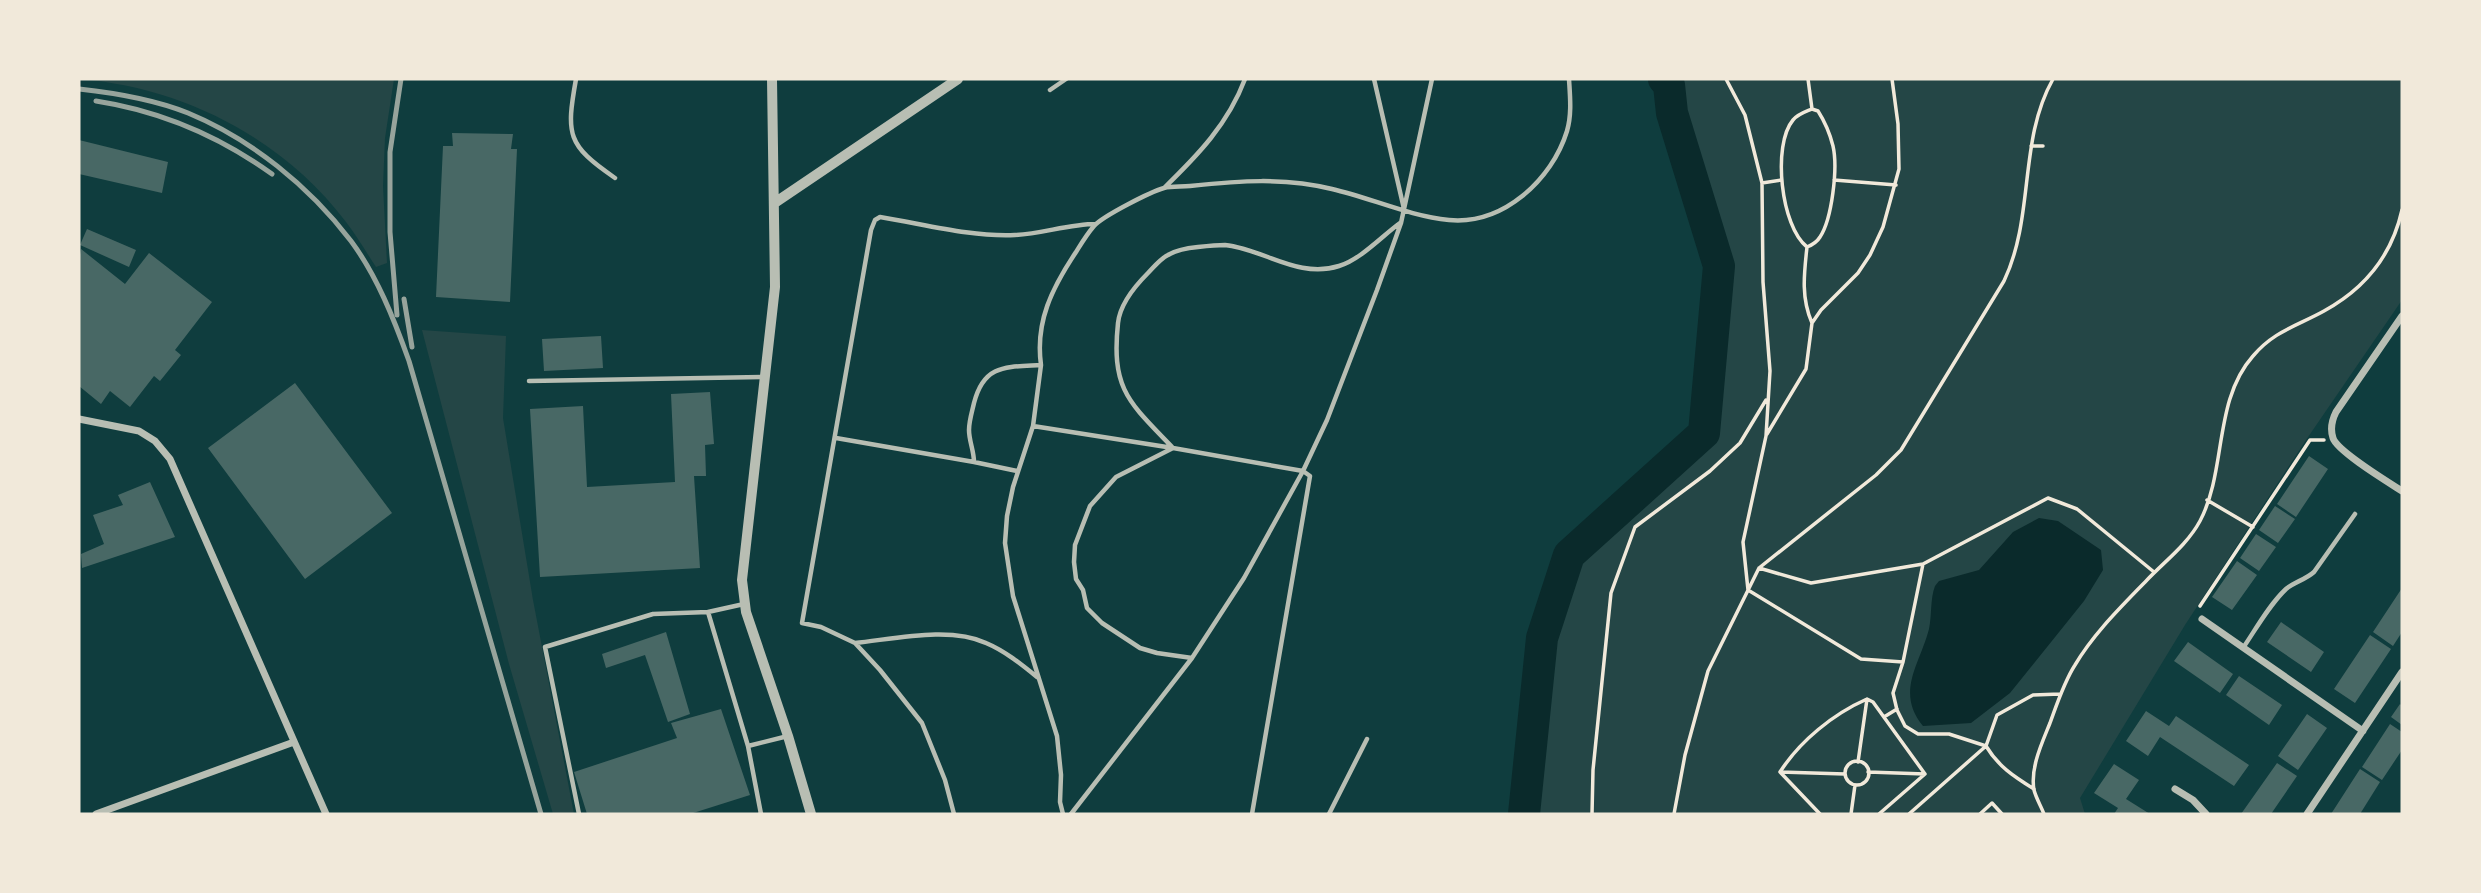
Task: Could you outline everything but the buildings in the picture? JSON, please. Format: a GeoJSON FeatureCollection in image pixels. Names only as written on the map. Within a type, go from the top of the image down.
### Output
{"type":"FeatureCollection","features":[{"type":"Feature","properties":{"kind":"street"},"geometry":{"type":"LineString","coordinates":[[772,79],[776,202],[775,286],[767,377],[742,580],[744,604],[760,659],[788,736],[811,814]]}},
{"type":"Feature","properties":{"kind":"street"},"geometry":{"type":"LineString","coordinates":[[776,202],[958,79]]}},
{"type":"Feature","properties":{"kind":"street"},"geometry":{"type":"LineString","coordinates":[[2402,316],[2336,412],[2331,425],[2333,440],[2346,453],[2402,491]]}},
{"type":"Feature","properties":{"kind":"street"},"geometry":{"type":"LineString","coordinates":[[79,419],[139,431],[155,441],[170,459],[327,814]]}},
{"type":"Feature","properties":{"kind":"street"},"geometry":{"type":"LineString","coordinates":[[2202,619],[2363,731]]}},
{"type":"Feature","properties":{"kind":"street"},"geometry":{"type":"LineString","coordinates":[[2307,814],[2402,672]]}},
{"type":"Feature","properties":{"kind":"street"},"geometry":{"type":"LineString","coordinates":[[96,814],[294,742]]}},
{"type":"Feature","properties":{"kind":"street"},"geometry":{"type":"LineString","coordinates":[[2175,789],[2193,800],[2206,814]]}},
{"type":"Feature","properties":{"kind":"lane"},"geometry":{"type":"LineString","coordinates":[[576,79],[570,112],[572,136],[581,153],[615,178]]}},
{"type":"Feature","properties":{"kind":"lane"},"geometry":{"type":"LineString","coordinates":[[1050,90],[1066,79]]}},
{"type":"Feature","properties":{"kind":"lane"},"geometry":{"type":"LineString","coordinates":[[954,814],[945,780],[922,723],[880,670],[855,643],[821,627],[802,623],[871,230],[875,220],[880,217],[982,234],[1038,233],[1066,226],[1096,224],[1164,188],[1205,148],[1238,97],[1245,79]]}},
{"type":"Feature","properties":{"kind":"lane"},"geometry":{"type":"LineString","coordinates":[[1374,79],[1404,210]]}},
{"type":"Feature","properties":{"kind":"lane"},"geometry":{"type":"LineString","coordinates":[[1073,814],[1192,658],[1244,578],[1303,471],[1340,386],[1401,223],[1432,79]]}},
{"type":"Feature","properties":{"kind":"lane"},"geometry":{"type":"LineString","coordinates":[[1164,188],[1225,181],[1282,181],[1331,189],[1451,220],[1478,220],[1521,199],[1556,159],[1567,130],[1571,103],[1569,79]]}},
{"type":"Feature","properties":{"kind":"lane"},"geometry":{"type":"LineString","coordinates":[[1172,448],[1136,410],[1123,388],[1115,355],[1119,317],[1125,302],[1155,266],[1168,255],[1186,248],[1226,245],[1297,267],[1318,269],[1339,266],[1359,256],[1401,223]]}},
{"type":"Feature","properties":{"kind":"lane"},"geometry":{"type":"LineString","coordinates":[[1063,814],[1057,736],[1013,596],[1005,543],[1007,516],[1017,471],[1032,426],[1041,365],[1038,342],[1051,296],[1062,272],[1096,224]]}},
{"type":"Feature","properties":{"kind":"lane"},"geometry":{"type":"LineString","coordinates":[[974,462],[974,449],[969,433],[970,420],[977,391],[983,380],[993,371],[1041,365]]}},
{"type":"Feature","properties":{"kind":"lane"},"geometry":{"type":"LineString","coordinates":[[529,381],[767,377]]}},
{"type":"Feature","properties":{"kind":"lane"},"geometry":{"type":"LineString","coordinates":[[1032,426],[1303,471],[1310,476],[1252,814]]}},
{"type":"Feature","properties":{"kind":"lane"},"geometry":{"type":"LineString","coordinates":[[836,438],[1017,471]]}},
{"type":"Feature","properties":{"kind":"lane"},"geometry":{"type":"LineString","coordinates":[[1172,448],[1115,477],[1090,506],[1075,545],[1074,562],[1076,579],[1083,590],[1087,608],[1102,623],[1140,648],[1192,658]]}},
{"type":"Feature","properties":{"kind":"lane"},"geometry":{"type":"LineString","coordinates":[[2243,648],[2281,594],[2292,584],[2305,580],[2314,572],[2355,514]]}},
{"type":"Feature","properties":{"kind":"lane"},"geometry":{"type":"LineString","coordinates":[[579,814],[545,647],[653,614],[708,612],[744,604]]}},
{"type":"Feature","properties":{"kind":"lane"},"geometry":{"type":"LineString","coordinates":[[708,612],[748,746],[760,814]]}},
{"type":"Feature","properties":{"kind":"lane"},"geometry":{"type":"LineString","coordinates":[[855,643],[911,637],[969,637],[986,642],[1038,677]]}},
{"type":"Feature","properties":{"kind":"lane"},"geometry":{"type":"LineString","coordinates":[[748,746],[788,736]]}},
{"type":"Feature","properties":{"kind":"lane"},"geometry":{"type":"LineString","coordinates":[[1329,814],[1367,739]]}},
{"type":"Feature","properties":{"kind":"path"},"geometry":{"type":"LineString","coordinates":[[1727,79],[1745,115],[1762,183],[1763,282],[1770,371],[1766,436],[1743,542],[1748,590]]}},
{"type":"Feature","properties":{"kind":"path"},"geometry":{"type":"LineString","coordinates":[[1808,79],[1812,109]]}},
{"type":"Feature","properties":{"kind":"path"},"geometry":{"type":"LineString","coordinates":[[1766,436],[1806,369],[1812,323],[1821,310],[1858,273],[1883,227],[1896,185],[1900,145],[1892,79]]}},
{"type":"Feature","properties":{"kind":"path"},"geometry":{"type":"LineString","coordinates":[[1674,814],[1685,755],[1708,671],[1759,568],[1876,475],[1901,450],[2004,281],[2014,260],[2022,228],[2031,146],[2043,97],[2053,79]]}},
{"type":"Feature","properties":{"kind":"path"},"geometry":{"type":"LineString","coordinates":[[1807,247],[1800,242],[1789,221],[1783,199],[1782,179],[1786,133],[1792,121],[1812,109],[1818,111],[1824,121],[1834,148],[1834,180],[1825,226],[1819,238],[1807,247],[1803,289],[1812,323]]}},
{"type":"Feature","properties":{"kind":"path"},"geometry":{"type":"LineString","coordinates":[[2031,146],[2043,146]]}},
{"type":"Feature","properties":{"kind":"path"},"geometry":{"type":"LineString","coordinates":[[1762,183],[1782,179]]}},
{"type":"Feature","properties":{"kind":"path"},"geometry":{"type":"LineString","coordinates":[[1834,180],[1896,185]]}},
{"type":"Feature","properties":{"kind":"path"},"geometry":{"type":"LineString","coordinates":[[2037,814],[2043,812],[2034,789],[2036,759],[2073,666],[2091,641],[2154,572],[2185,543],[2200,520],[2233,387],[2242,370],[2264,344],[2292,325],[2323,312],[2358,288],[2389,250],[2402,210]]}},
{"type":"Feature","properties":{"kind":"path"},"geometry":{"type":"LineString","coordinates":[[1592,814],[1593,770],[1611,593],[1635,527],[1710,471],[1740,443],[1768,398]]}},
{"type":"Feature","properties":{"kind":"path"},"geometry":{"type":"LineString","coordinates":[[2202,619],[2195,614],[2310,440],[2333,440]]}},
{"type":"Feature","properties":{"kind":"path"},"geometry":{"type":"LineString","coordinates":[[1759,568],[1811,583],[1923,564],[2048,498],[2077,509],[2154,572]]}},
{"type":"Feature","properties":{"kind":"path"},"geometry":{"type":"LineString","coordinates":[[2207,500],[2253,527]]}},
{"type":"Feature","properties":{"kind":"path"},"geometry":{"type":"LineString","coordinates":[[1923,564],[1903,662],[1893,693],[1905,726],[1918,734],[1949,734],[1986,746],[1994,760],[2008,774],[2034,789]]}},
{"type":"Feature","properties":{"kind":"path"},"geometry":{"type":"LineString","coordinates":[[1748,590],[1861,659],[1903,662]]}},
{"type":"Feature","properties":{"kind":"path"},"geometry":{"type":"LineString","coordinates":[[1909,814],[1986,746],[1997,715],[2033,695],[2061,694]]}},
{"type":"Feature","properties":{"kind":"path"},"geometry":{"type":"LineString","coordinates":[[1867,699],[1873,702],[1925,774]]}},
{"type":"Feature","properties":{"kind":"path"},"geometry":{"type":"LineString","coordinates":[[1858,762],[1867,699]]}},
{"type":"Feature","properties":{"kind":"path"},"geometry":{"type":"LineString","coordinates":[[1780,772],[1789,757],[1808,738],[1867,699]]}},
{"type":"Feature","properties":{"kind":"path"},"geometry":{"type":"LineString","coordinates":[[1884,717],[1897,709]]}},
{"type":"Feature","properties":{"kind":"path"},"geometry":{"type":"LineString","coordinates":[[1858,762],[1866,766],[1868,772],[1866,781],[1855,785],[1849,782],[1845,774],[1849,765],[1858,762]]}},
{"type":"Feature","properties":{"kind":"path"},"geometry":{"type":"LineString","coordinates":[[1780,772],[1845,774]]}},
{"type":"Feature","properties":{"kind":"path"},"geometry":{"type":"LineString","coordinates":[[1780,772],[1820,814]]}},
{"type":"Feature","properties":{"kind":"path"},"geometry":{"type":"LineString","coordinates":[[1868,772],[1925,774]]}},
{"type":"Feature","properties":{"kind":"path"},"geometry":{"type":"LineString","coordinates":[[1879,814],[1925,774]]}},
{"type":"Feature","properties":{"kind":"path"},"geometry":{"type":"LineString","coordinates":[[1851,814],[1855,785]]}},
{"type":"Feature","properties":{"kind":"path"},"geometry":{"type":"LineString","coordinates":[[1980,814],[1992,803],[2002,814]]}},
{"type":"Feature","properties":{"kind":"shaded area"},"geometry":{"type":"Polygon","coordinates":[[[79,79],[394,79],[385,138],[383,186],[387,263],[376,267],[350,227],[321,192],[292,165],[228,122],[155,93],[79,79]]]}},
{"type":"Feature","properties":{"kind":"shaded area"},"geometry":{"type":"Polygon","coordinates":[[[1671,79],[2402,79],[2402,300],[2185,625],[2080,798],[2085,814],[1528,814],[1545,638],[1572,556],[1706,435],[1723,265],[1675,112],[1674,82],[1671,79]]]}},
{"type":"Feature","properties":{"kind":"shaded area"},"geometry":{"type":"Polygon","coordinates":[[[422,330],[506,336],[503,418],[533,600],[574,814],[553,814],[509,664],[422,330]]]}},
{"type":"Feature","properties":{"kind":"shaded area"},"geometry":{"type":"Polygon","coordinates":[[[2039,518],[2058,521],[2101,550],[2103,570],[2084,601],[2010,693],[1971,723],[1923,726],[1915,714],[1910,690],[1929,629],[1935,586],[1939,581],[1979,570],[2013,532],[2039,518]]]}},
{"type":"Feature","properties":{"kind":"waterway"},"geometry":{"type":"LineString","coordinates":[[1524,814],[1542,638],[1569,555],[1704,433],[1719,266],[1672,113],[1669,85],[1664,79]]}},
{"type":"Feature","properties":{"kind":"railway"},"geometry":{"type":"LineString","coordinates":[[397,315],[390,232],[390,152],[401,79]]}},
{"type":"Feature","properties":{"kind":"railway"},"geometry":{"type":"LineString","coordinates":[[79,89],[148,100],[188,113],[234,136],[298,183],[335,221],[360,254],[384,298],[409,361],[541,814]]}},
{"type":"Feature","properties":{"kind":"railway"},"geometry":{"type":"LineString","coordinates":[[96,101],[143,111],[188,127],[231,148],[272,174]]}},
{"type":"Feature","properties":{"kind":"railway"},"geometry":{"type":"LineString","coordinates":[[404,299],[412,347]]}}]}
